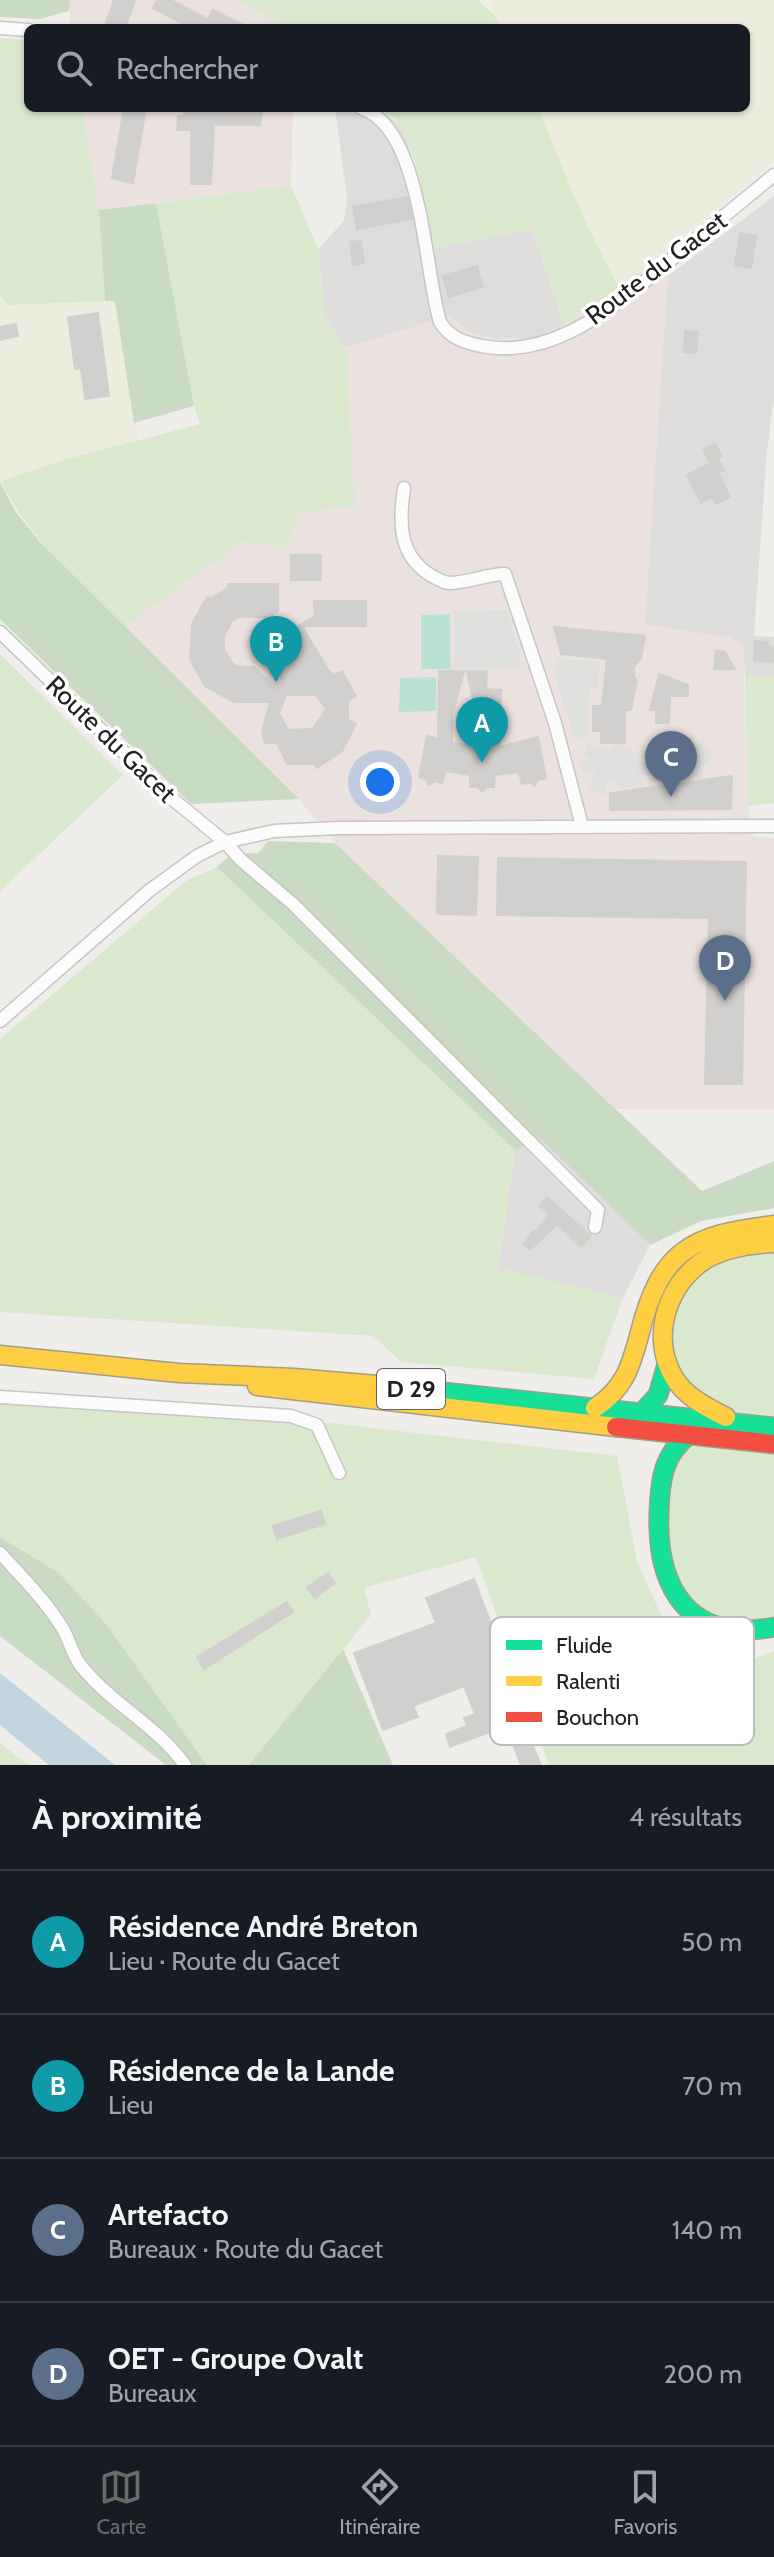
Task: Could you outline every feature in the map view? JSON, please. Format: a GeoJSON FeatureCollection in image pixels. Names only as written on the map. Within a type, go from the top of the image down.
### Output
{"type":"FeatureCollection","features":[{"type":"Feature","properties":{"kind":"main road"},"geometry":{"type":"LineString","coordinates":[[594,1416],[615,1397],[625,1381],[646,1304],[655,1282],[674,1259],[698,1241],[714,1234],[774,1225]]}},
{"type":"Feature","properties":{"kind":"main road"},"geometry":{"type":"LineString","coordinates":[[736,1422],[695,1400],[679,1384],[667,1364],[663,1343],[664,1317],[673,1292],[683,1278],[706,1259],[720,1253],[774,1243]]}},
{"type":"Feature","properties":{"kind":"main road","name":"D 29"},"geometry":{"type":"LineString","coordinates":[[0,1355],[179,1373],[309,1379],[594,1416],[689,1435],[774,1444]]}},
{"type":"Feature","properties":{"kind":"main road"},"geometry":{"type":"LineString","coordinates":[[643,1413],[658,1395],[667,1364]]}},
{"type":"Feature","properties":{"kind":"main road","name":"D 29"},"geometry":{"type":"LineString","coordinates":[[594,1416],[643,1413],[774,1427]]}},
{"type":"Feature","properties":{"kind":"main road"},"geometry":{"type":"LineString","coordinates":[[689,1435],[675,1446],[664,1466],[658,1535],[663,1571],[681,1603],[700,1617]]}},
{"type":"Feature","properties":{"kind":"main road"},"geometry":{"type":"LineString","coordinates":[[754,1629],[774,1627]]}},
{"type":"Feature","properties":{"kind":"street"},"geometry":{"type":"LineString","coordinates":[[0,28],[24,30]]}},
{"type":"Feature","properties":{"kind":"street","name":"Route du Gacet"},"geometry":{"type":"LineString","coordinates":[[371,112],[390,127],[401,152],[419,207],[440,322],[446,332],[456,339],[497,349],[543,342],[593,319],[628,295],[774,175]]}},
{"type":"Feature","properties":{"kind":"street"},"geometry":{"type":"LineString","coordinates":[[404,488],[400,531],[407,552],[424,571],[444,583],[468,582],[491,574],[505,574],[555,723],[582,826]]}},
{"type":"Feature","properties":{"kind":"street","name":"Route du Gacet"},"geometry":{"type":"LineString","coordinates":[[0,632],[170,797],[225,842],[304,915],[598,1210],[595,1227]]}},
{"type":"Feature","properties":{"kind":"street"},"geometry":{"type":"LineString","coordinates":[[0,1021],[150,890],[197,856],[225,842],[274,831],[339,828],[774,826]]}},
{"type":"Feature","properties":{"kind":"street"},"geometry":{"type":"LineString","coordinates":[[0,1397],[291,1416],[317,1425],[339,1473]]}},
{"type":"Feature","properties":{"kind":"street"},"geometry":{"type":"LineString","coordinates":[[0,1553],[46,1605],[64,1631],[80,1665],[101,1687],[172,1747],[185,1765]]}},
{"type":"Feature","properties":{"kind":"shaded area"},"geometry":{"type":"Polygon","coordinates":[[[70,0],[235,0],[283,24],[70,24],[70,0]]]}},
{"type":"Feature","properties":{"kind":"shaded area"},"geometry":{"type":"Polygon","coordinates":[[[492,0],[774,0],[774,161],[619,288],[584,219],[540,112],[750,112],[750,24],[499,24],[492,0]]]}},
{"type":"Feature","properties":{"kind":"shaded area"},"geometry":{"type":"Polygon","coordinates":[[[83,112],[293,112],[291,185],[99,210],[83,112]]]}},
{"type":"Feature","properties":{"kind":"shaded area"},"geometry":{"type":"Polygon","coordinates":[[[336,112],[382,112],[399,124],[406,137],[428,214],[434,248],[533,229],[564,325],[534,338],[495,339],[469,332],[450,316],[346,348],[325,315],[318,249],[344,221],[347,198],[336,112]]]}},
{"type":"Feature","properties":{"kind":"shaded area"},"geometry":{"type":"Polygon","coordinates":[[[774,196],[774,399],[767,450],[754,636],[774,637],[774,676],[745,676],[743,646],[645,624],[644,614],[668,276],[774,196]]]}},
{"type":"Feature","properties":{"kind":"shaded area"},"geometry":{"type":"Polygon","coordinates":[[[655,258],[668,276],[645,624],[731,638],[743,646],[748,806],[754,836],[774,838],[774,1109],[616,1109],[335,843],[299,799],[124,627],[242,542],[286,547],[299,513],[355,506],[346,348],[450,316],[469,332],[495,339],[534,338],[564,325],[619,288],[655,258]]]}},
{"type":"Feature","properties":{"kind":"shaded area"},"geometry":{"type":"Polygon","coordinates":[[[0,296],[8,305],[115,300],[139,441],[60,461],[0,482],[0,296]]]}},
{"type":"Feature","properties":{"kind":"shaded area"},"geometry":{"type":"Polygon","coordinates":[[[507,610],[520,654],[519,668],[455,669],[454,611],[507,610]]]}},
{"type":"Feature","properties":{"kind":"shaded area"},"geometry":{"type":"Polygon","coordinates":[[[557,658],[600,662],[598,688],[589,688],[588,738],[574,737],[555,674],[557,658]]]}},
{"type":"Feature","properties":{"kind":"shaded area"},"geometry":{"type":"Polygon","coordinates":[[[703,740],[714,757],[702,767],[703,778],[686,780],[684,770],[674,771],[675,781],[658,783],[656,773],[641,775],[642,785],[619,789],[617,781],[608,782],[603,795],[590,790],[595,771],[584,774],[580,762],[590,759],[583,756],[588,743],[611,752],[617,743],[639,755],[635,763],[656,760],[652,752],[671,741],[676,750],[703,740]]]}},
{"type":"Feature","properties":{"kind":"shaded area"},"geometry":{"type":"Polygon","coordinates":[[[540,1140],[650,1245],[623,1298],[498,1269],[515,1150],[540,1140]]]}},
{"type":"Feature","properties":{"kind":"green space"},"geometry":{"type":"Polygon","coordinates":[[[0,0],[70,0],[69,11],[40,19],[0,17],[0,0]]]}},
{"type":"Feature","properties":{"kind":"green space"},"geometry":{"type":"Polygon","coordinates":[[[235,0],[478,0],[499,24],[283,24],[235,0]]]}},
{"type":"Feature","properties":{"kind":"green space"},"geometry":{"type":"Polygon","coordinates":[[[0,38],[24,40],[24,112],[83,112],[99,210],[105,301],[8,305],[0,296],[0,38]]]}},
{"type":"Feature","properties":{"kind":"green space"},"geometry":{"type":"Polygon","coordinates":[[[383,112],[540,112],[584,219],[619,288],[564,325],[533,229],[434,248],[409,146],[403,132],[383,112]]]}},
{"type":"Feature","properties":{"kind":"green space"},"geometry":{"type":"Polygon","coordinates":[[[291,185],[318,249],[325,315],[346,348],[355,506],[299,513],[286,547],[242,542],[124,627],[40,541],[1,481],[60,461],[200,424],[156,203],[291,185]]]}},
{"type":"Feature","properties":{"kind":"green space"},"geometry":{"type":"Polygon","coordinates":[[[156,203],[194,406],[134,423],[115,301],[105,301],[99,210],[156,203]]]}},
{"type":"Feature","properties":{"kind":"green space"},"geometry":{"type":"Polygon","coordinates":[[[0,482],[15,511],[40,542],[299,799],[191,804],[0,619],[0,482]]]}},
{"type":"Feature","properties":{"kind":"green space"},"geometry":{"type":"Polygon","coordinates":[[[450,614],[451,669],[421,669],[421,615],[450,614]]]}},
{"type":"Feature","properties":{"kind":"green space"},"geometry":{"type":"Polygon","coordinates":[[[0,654],[123,775],[0,891],[0,654]]]}},
{"type":"Feature","properties":{"kind":"green space"},"geometry":{"type":"Polygon","coordinates":[[[745,676],[774,676],[774,803],[748,806],[745,676]]]}},
{"type":"Feature","properties":{"kind":"green space"},"geometry":{"type":"Polygon","coordinates":[[[436,677],[436,711],[399,712],[400,678],[436,677]]]}},
{"type":"Feature","properties":{"kind":"green space"},"geometry":{"type":"Polygon","coordinates":[[[268,841],[335,843],[702,1191],[774,1161],[774,1208],[701,1221],[650,1245],[541,1140],[515,1150],[217,867],[232,854],[258,853],[268,841]]]}},
{"type":"Feature","properties":{"kind":"green space"},"geometry":{"type":"Polygon","coordinates":[[[217,867],[515,1150],[498,1268],[623,1298],[594,1379],[401,1362],[373,1336],[0,1312],[0,1039],[186,881],[217,867]]]}},
{"type":"Feature","properties":{"kind":"green space"},"geometry":{"type":"Polygon","coordinates":[[[774,1251],[774,1420],[728,1411],[701,1397],[682,1370],[676,1355],[672,1324],[680,1294],[689,1280],[702,1269],[727,1258],[774,1251]]]}},
{"type":"Feature","properties":{"kind":"green space"},"geometry":{"type":"Polygon","coordinates":[[[0,1390],[617,1456],[637,1561],[662,1617],[497,1617],[476,1557],[364,1588],[371,1615],[249,1765],[207,1765],[106,1624],[59,1573],[0,1537],[0,1390]]]}},
{"type":"Feature","properties":{"kind":"green space"},"geometry":{"type":"Polygon","coordinates":[[[697,1445],[774,1452],[774,1616],[754,1620],[754,1617],[714,1617],[695,1605],[685,1594],[671,1554],[667,1520],[668,1486],[677,1459],[697,1445]]]}},
{"type":"Feature","properties":{"kind":"green space"},"geometry":{"type":"Polygon","coordinates":[[[0,1537],[59,1573],[106,1624],[207,1765],[166,1765],[0,1636],[0,1537]]]}},
{"type":"Feature","properties":{"kind":"green space"},"geometry":{"type":"Polygon","coordinates":[[[343,1649],[393,1765],[249,1765],[343,1649]]]}},
{"type":"Feature","properties":{"kind":"green space"},"geometry":{"type":"Polygon","coordinates":[[[774,1651],[774,1765],[549,1765],[542,1745],[754,1745],[754,1658],[774,1651]]]}},
{"type":"Feature","properties":{"kind":"green space"},"geometry":{"type":"Polygon","coordinates":[[[0,1743],[28,1765],[0,1765],[0,1743]]]}},
{"type":"Feature","properties":{"kind":"water"},"geometry":{"type":"Polygon","coordinates":[[[0,1673],[115,1765],[49,1765],[0,1725],[0,1673]]]}},
{"type":"Feature","properties":{"kind":"building"},"geometry":{"type":"Polygon","coordinates":[[[114,0],[135,0],[126,24],[106,23],[114,0]]]}},
{"type":"Feature","properties":{"kind":"building"},"geometry":{"type":"Polygon","coordinates":[[[157,0],[171,0],[208,19],[213,10],[241,24],[183,24],[153,8],[157,0]]]}},
{"type":"Feature","properties":{"kind":"building"},"geometry":{"type":"Polygon","coordinates":[[[123,112],[145,112],[133,183],[112,178],[123,112]]]}},
{"type":"Feature","properties":{"kind":"building"},"geometry":{"type":"Polygon","coordinates":[[[184,112],[262,112],[260,125],[214,125],[211,184],[191,184],[191,130],[177,130],[178,116],[184,116],[184,112]]]}},
{"type":"Feature","properties":{"kind":"building"},"geometry":{"type":"Polygon","coordinates":[[[407,197],[412,219],[357,229],[353,207],[407,197]]]}},
{"type":"Feature","properties":{"kind":"building"},"geometry":{"type":"Polygon","coordinates":[[[740,233],[756,236],[751,268],[735,265],[740,233]]]}},
{"type":"Feature","properties":{"kind":"building"},"geometry":{"type":"Polygon","coordinates":[[[361,241],[364,263],[353,265],[350,242],[361,241]]]}},
{"type":"Feature","properties":{"kind":"building"},"geometry":{"type":"Polygon","coordinates":[[[477,266],[483,287],[449,297],[443,276],[477,266]]]}},
{"type":"Feature","properties":{"kind":"building"},"geometry":{"type":"Polygon","coordinates":[[[98,313],[109,396],[85,399],[81,368],[75,369],[68,317],[98,313]]]}},
{"type":"Feature","properties":{"kind":"building"},"geometry":{"type":"Polygon","coordinates":[[[16,324],[18,336],[0,340],[0,327],[16,324]]]}},
{"type":"Feature","properties":{"kind":"building"},"geometry":{"type":"Polygon","coordinates":[[[685,331],[698,332],[696,353],[684,352],[685,331]]]}},
{"type":"Feature","properties":{"kind":"building"},"geometry":{"type":"Polygon","coordinates":[[[715,444],[722,456],[710,462],[703,450],[715,444]]]}},
{"type":"Feature","properties":{"kind":"building"},"geometry":{"type":"Polygon","coordinates":[[[718,459],[724,470],[718,473],[730,497],[716,504],[712,497],[701,503],[687,475],[718,459]]]}},
{"type":"Feature","properties":{"kind":"building"},"geometry":{"type":"Polygon","coordinates":[[[291,555],[321,555],[321,580],[291,580],[291,555]]]}},
{"type":"Feature","properties":{"kind":"building"},"geometry":{"type":"Polygon","coordinates":[[[228,584],[278,584],[278,611],[270,617],[238,617],[232,621],[224,636],[224,649],[233,664],[254,667],[275,687],[274,666],[282,658],[272,641],[315,616],[314,601],[366,601],[366,626],[302,626],[329,671],[335,675],[342,671],[356,696],[348,701],[348,719],[356,724],[342,751],[317,768],[315,764],[287,764],[277,743],[265,743],[262,732],[270,702],[234,702],[206,687],[190,660],[192,624],[207,597],[210,599],[228,588],[228,584]],[[286,695],[279,713],[288,730],[313,729],[326,709],[316,695],[286,695]]]}},
{"type":"Feature","properties":{"kind":"building"},"geometry":{"type":"Polygon","coordinates":[[[554,627],[645,636],[641,659],[634,666],[637,681],[631,710],[625,710],[625,743],[601,743],[601,731],[593,731],[593,706],[602,706],[607,659],[561,654],[554,627]]]}},
{"type":"Feature","properties":{"kind":"building"},"geometry":{"type":"Polygon","coordinates":[[[755,641],[768,642],[767,646],[774,647],[774,662],[754,660],[755,641]]]}},
{"type":"Feature","properties":{"kind":"building"},"geometry":{"type":"Polygon","coordinates":[[[716,651],[725,652],[735,669],[714,669],[716,651]]]}},
{"type":"Feature","properties":{"kind":"building"},"geometry":{"type":"Polygon","coordinates":[[[439,671],[464,671],[452,716],[452,743],[475,746],[476,713],[467,671],[487,671],[486,689],[501,690],[500,747],[538,737],[546,778],[538,780],[535,786],[530,782],[522,784],[519,772],[495,775],[494,787],[486,787],[482,792],[478,787],[470,787],[470,775],[446,771],[442,783],[435,781],[429,785],[426,779],[419,777],[427,736],[438,739],[439,671]]]}},
{"type":"Feature","properties":{"kind":"building"},"geometry":{"type":"Polygon","coordinates":[[[659,674],[688,685],[688,696],[670,696],[669,723],[656,723],[656,710],[650,710],[659,674]]]}},
{"type":"Feature","properties":{"kind":"building"},"geometry":{"type":"Polygon","coordinates":[[[732,776],[731,809],[610,810],[610,793],[732,776]]]}},
{"type":"Feature","properties":{"kind":"building"},"geometry":{"type":"Polygon","coordinates":[[[438,856],[478,857],[476,915],[437,914],[438,856]]]}},
{"type":"Feature","properties":{"kind":"building"},"geometry":{"type":"Polygon","coordinates":[[[498,858],[746,862],[742,1084],[705,1084],[709,918],[497,915],[498,858]]]}},
{"type":"Feature","properties":{"kind":"building"},"geometry":{"type":"Polygon","coordinates":[[[547,1197],[591,1236],[581,1246],[557,1224],[530,1250],[524,1245],[533,1230],[535,1232],[550,1215],[540,1206],[547,1197]]]}},
{"type":"Feature","properties":{"kind":"building"},"geometry":{"type":"Polygon","coordinates":[[[321,1511],[325,1524],[277,1539],[273,1526],[321,1511]]]}},
{"type":"Feature","properties":{"kind":"building"},"geometry":{"type":"Polygon","coordinates":[[[328,1573],[335,1583],[315,1598],[307,1587],[328,1573]]]}},
{"type":"Feature","properties":{"kind":"building"},"geometry":{"type":"Polygon","coordinates":[[[474,1579],[490,1621],[490,1732],[450,1747],[446,1734],[467,1726],[464,1718],[475,1714],[464,1686],[413,1706],[418,1717],[383,1730],[354,1653],[436,1623],[426,1598],[474,1579]]]}},
{"type":"Feature","properties":{"kind":"building"},"geometry":{"type":"Polygon","coordinates":[[[287,1602],[293,1612],[204,1669],[197,1657],[287,1602]]]}},
{"type":"Feature","properties":{"kind":"building"},"geometry":{"type":"Polygon","coordinates":[[[513,1745],[532,1745],[541,1765],[521,1765],[513,1745]]]}},
{"type":"Feature","properties":{"kind":"traffic: fast"},"geometry":{"type":"LineString","coordinates":[[638,1417],[658,1395],[667,1364]]}},
{"type":"Feature","properties":{"kind":"traffic: fast"},"geometry":{"type":"LineString","coordinates":[[377,1385],[774,1427]]}},
{"type":"Feature","properties":{"kind":"traffic: fast"},"geometry":{"type":"LineString","coordinates":[[689,1435],[673,1451],[665,1469],[660,1490],[660,1539],[672,1586],[698,1617]]}},
{"type":"Feature","properties":{"kind":"traffic: fast"},"geometry":{"type":"LineString","coordinates":[[754,1629],[774,1627]]}},
{"type":"Feature","properties":{"kind":"traffic: slow"},"geometry":{"type":"LineString","coordinates":[[595,1408],[613,1393],[624,1377],[647,1307],[669,1266],[683,1252],[720,1234],[774,1225]]}},
{"type":"Feature","properties":{"kind":"traffic: slow"},"geometry":{"type":"LineString","coordinates":[[726,1417],[689,1395],[673,1376],[663,1344],[667,1310],[682,1280],[708,1258],[740,1247],[774,1243]]}},
{"type":"Feature","properties":{"kind":"traffic: slow"},"geometry":{"type":"LineString","coordinates":[[0,1355],[179,1373],[377,1385]]}},
{"type":"Feature","properties":{"kind":"traffic: slow"},"geometry":{"type":"LineString","coordinates":[[257,1386],[616,1427]]}},
{"type":"Feature","properties":{"kind":"traffic: jam"},"geometry":{"type":"LineString","coordinates":[[616,1427],[774,1444]]}},
{"type":"Feature","properties":{"kind":"place","name":"Résidence de la Lande"},"geometry":{"type":"Point","coordinates":[276,682]}},
{"type":"Feature","properties":{"kind":"place","name":"Résidence André Breton"},"geometry":{"type":"Point","coordinates":[482,763]}},
{"type":"Feature","properties":{"kind":"place","name":"Artefacto"},"geometry":{"type":"Point","coordinates":[671,797]}},
{"type":"Feature","properties":{"kind":"place","name":"OET - Groupe Ovalt"},"geometry":{"type":"Point","coordinates":[725,1001]}}]}
